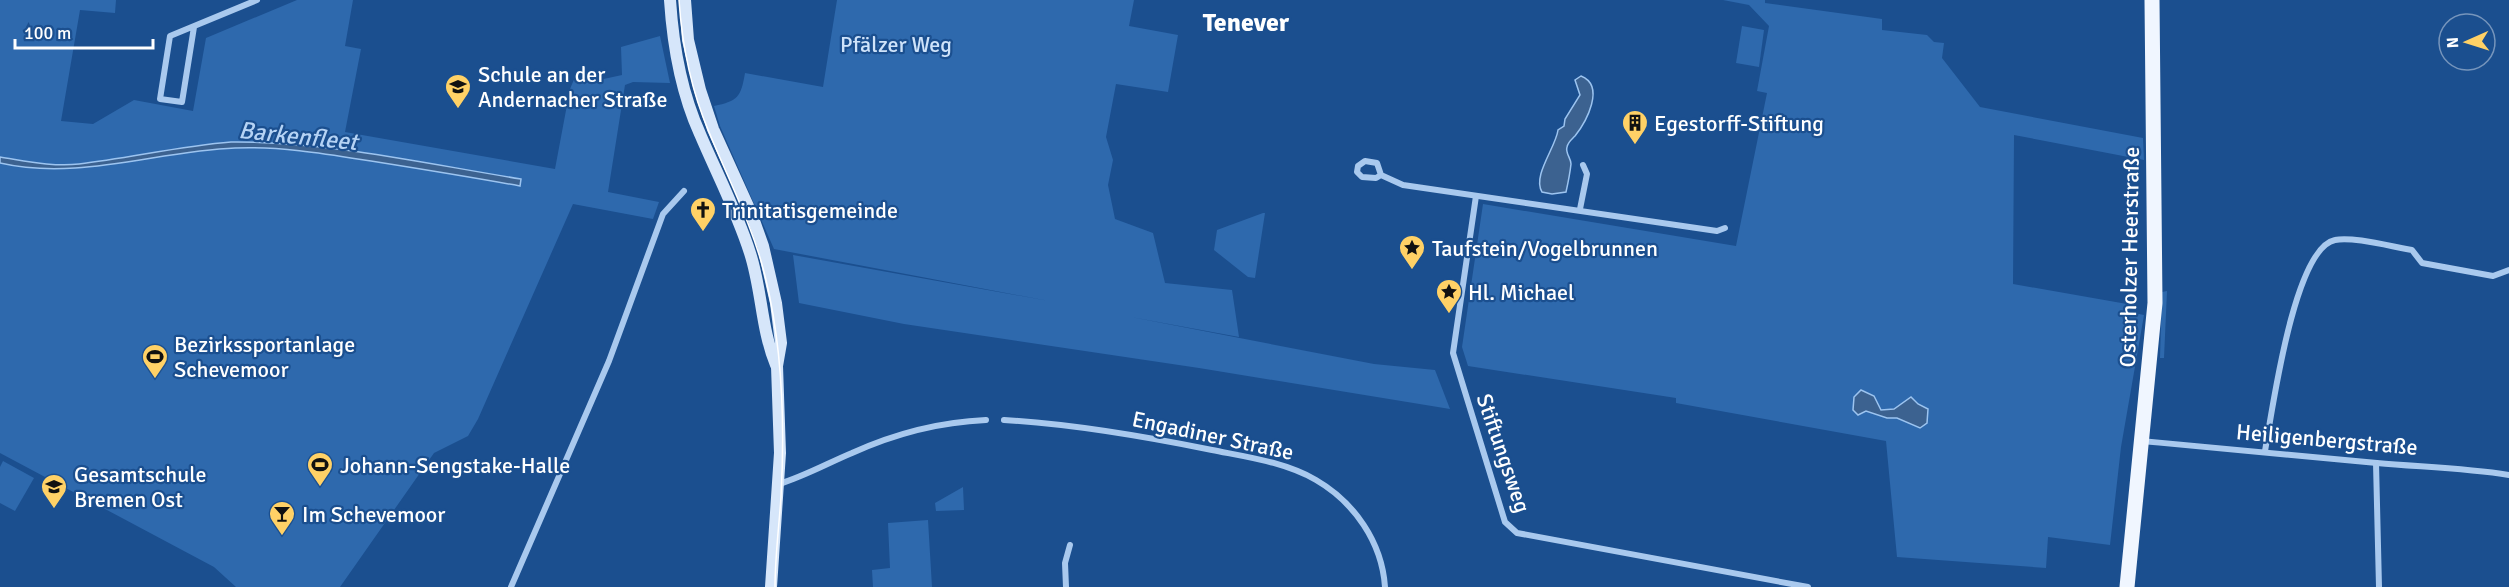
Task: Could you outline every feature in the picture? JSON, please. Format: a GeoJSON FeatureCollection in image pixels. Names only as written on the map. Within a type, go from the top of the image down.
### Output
{"type":"FeatureCollection","features":[{"type":"Feature","properties":{"kind":"main road","name":"Osterholzer Heerstraße"},"geometry":{"type":"LineString","coordinates":[[2127,587],[2155,303],[2152,0]]}},
{"type":"Feature","properties":{"kind":"street"},"geometry":{"type":"LineString","coordinates":[[194,27],[182,102],[160,99],[170,36],[257,0]]}},
{"type":"Feature","properties":{"kind":"street"},"geometry":{"type":"LineString","coordinates":[[670,0],[681,79],[699,133],[751,254],[763,308],[768,345],[777,366]]}},
{"type":"Feature","properties":{"kind":"street"},"geometry":{"type":"LineString","coordinates":[[684,0],[688,40],[700,90],[713,129],[752,215],[763,246],[776,303],[781,343],[777,366],[779,484],[773,584]]}},
{"type":"Feature","properties":{"kind":"street"},"geometry":{"type":"LineString","coordinates":[[1580,209],[1587,174],[1583,165]]}},
{"type":"Feature","properties":{"kind":"street"},"geometry":{"type":"LineString","coordinates":[[1381,175],[1403,185],[1580,209],[1717,231],[1725,228]]}},
{"type":"Feature","properties":{"kind":"street"},"geometry":{"type":"LineString","coordinates":[[511,587],[609,361],[663,214],[684,191]]}},
{"type":"Feature","properties":{"kind":"street","name":"Stiftungsweg"},"geometry":{"type":"LineString","coordinates":[[1476,196],[1453,353],[1505,522],[1517,533],[1808,587]]}},
{"type":"Feature","properties":{"kind":"street"},"geometry":{"type":"LineString","coordinates":[[2265,451],[2297,298],[2306,270],[2323,245],[2334,240],[2346,239],[2412,250],[2422,263],[2457,270],[2493,276],[2509,270]]}},
{"type":"Feature","properties":{"kind":"street"},"geometry":{"type":"LineString","coordinates":[[779,484],[897,436],[959,421],[986,420]]}},
{"type":"Feature","properties":{"kind":"street","name":"Engadiner Straße"},"geometry":{"type":"LineString","coordinates":[[1004,420],[1073,425],[1139,435],[1261,460],[1293,469],[1316,480],[1342,497],[1358,516],[1368,530],[1382,569],[1385,587]]}},
{"type":"Feature","properties":{"kind":"street","name":"Heiligenbergstraße"},"geometry":{"type":"LineString","coordinates":[[2141,441],[2376,463],[2457,468],[2509,475]]}},
{"type":"Feature","properties":{"kind":"street"},"geometry":{"type":"LineString","coordinates":[[2376,463],[2379,587]]}},
{"type":"Feature","properties":{"kind":"street"},"geometry":{"type":"LineString","coordinates":[[1066,587],[1065,563],[1070,545]]}},
{"type":"Feature","properties":{"kind":"green space"},"geometry":{"type":"Polygon","coordinates":[[[0,0],[116,0],[115,13],[80,10],[61,121],[93,124],[134,100],[193,111],[206,38],[297,0],[353,0],[345,46],[361,49],[345,132],[555,169],[570,89],[575,77],[599,80],[622,75],[621,47],[660,36],[670,83],[633,82],[625,85],[608,192],[659,202],[653,219],[573,204],[478,419],[468,436],[434,453],[340,587],[236,587],[214,567],[0,453],[0,0]]]}},
{"type":"Feature","properties":{"kind":"green space","name":"Pfälzer Weg"},"geometry":{"type":"Polygon","coordinates":[[[837,0],[1134,0],[1129,26],[1178,35],[1168,92],[1116,84],[1106,137],[1113,160],[1108,185],[1115,219],[1153,233],[1165,283],[1232,290],[1239,337],[1131,317],[1374,364],[1435,370],[1450,409],[1199,368],[904,324],[799,303],[793,255],[1049,301],[774,249],[720,126],[714,106],[737,97],[742,88],[745,73],[823,87],[837,0]]]}},
{"type":"Feature","properties":{"kind":"green space"},"geometry":{"type":"Polygon","coordinates":[[[1723,0],[1765,0],[1765,3],[1882,19],[1882,30],[1927,35],[1934,42],[1944,43],[1942,58],[1980,107],[2143,138],[2144,160],[2014,135],[2013,284],[2127,304],[2129,312],[2144,315],[2121,447],[2110,545],[2048,537],[2046,568],[1897,557],[1886,441],[1676,403],[1676,398],[1468,366],[1462,347],[1483,204],[1736,246],[1767,93],[1757,91],[1769,26],[1749,5],[1723,0]]]}},
{"type":"Feature","properties":{"kind":"green space"},"geometry":{"type":"Polygon","coordinates":[[[1742,26],[1764,30],[1759,67],[1736,63],[1742,26]]]}},
{"type":"Feature","properties":{"kind":"green space"},"geometry":{"type":"Polygon","coordinates":[[[1265,213],[1255,278],[1248,277],[1214,250],[1217,230],[1265,213]]]}},
{"type":"Feature","properties":{"kind":"green space"},"geometry":{"type":"Polygon","coordinates":[[[2167,291],[2164,358],[2160,358],[2162,292],[2167,291]]]}},
{"type":"Feature","properties":{"kind":"green space"},"geometry":{"type":"Polygon","coordinates":[[[3,461],[34,478],[15,511],[0,503],[0,467],[3,461]]]}},
{"type":"Feature","properties":{"kind":"green space"},"geometry":{"type":"Polygon","coordinates":[[[963,487],[964,510],[936,511],[935,503],[963,487]]]}},
{"type":"Feature","properties":{"kind":"green space"},"geometry":{"type":"Polygon","coordinates":[[[928,520],[932,587],[873,587],[872,570],[890,568],[888,523],[928,520]]]}},
{"type":"Feature","properties":{"kind":"shaded area"},"geometry":{"type":"Polygon","coordinates":[[[1581,76],[1592,88],[1592,104],[1584,122],[1567,147],[1571,164],[1566,192],[1552,194],[1542,192],[1540,178],[1542,170],[1558,130],[1564,126],[1565,119],[1580,95],[1575,80],[1581,76]]]}},
{"type":"Feature","properties":{"kind":"shaded area"},"geometry":{"type":"Polygon","coordinates":[[[231,142],[340,149],[521,179],[520,186],[338,156],[269,148],[206,150],[59,169],[29,168],[0,163],[0,157],[69,165],[231,142]]]}},
{"type":"Feature","properties":{"kind":"shaded area"},"geometry":{"type":"Polygon","coordinates":[[[1861,390],[1874,396],[1881,410],[1894,409],[1911,397],[1928,409],[1927,423],[1920,428],[1897,418],[1887,418],[1866,411],[1858,415],[1853,410],[1854,397],[1861,390]]]}},
{"type":"Feature","properties":{"kind":"tram line"},"geometry":{"type":"LineString","coordinates":[[679,0],[682,34],[692,84],[709,132],[755,242],[772,307],[779,361],[782,415],[781,497],[775,587]]}},
{"type":"Feature","properties":{"kind":"place","name":"Schule an der Andernacher Straße"},"geometry":{"type":"Point","coordinates":[458,110]}},
{"type":"Feature","properties":{"kind":"place","name":"Egestorff-Stiftung"},"geometry":{"type":"Point","coordinates":[1635,146]}},
{"type":"Feature","properties":{"kind":"place","name":"Trinitatisgemeinde"},"geometry":{"type":"Point","coordinates":[703,233]}},
{"type":"Feature","properties":{"kind":"place","name":"Taufstein/Vogelbrunnen"},"geometry":{"type":"Point","coordinates":[1412,271]}},
{"type":"Feature","properties":{"kind":"place","name":"Hl. Michael"},"geometry":{"type":"Point","coordinates":[1449,315]}},
{"type":"Feature","properties":{"kind":"place","name":"Bezirkssportanlage Schevemoor"},"geometry":{"type":"Point","coordinates":[155,380]}},
{"type":"Feature","properties":{"kind":"place","name":"Johann-Sengstake-Halle"},"geometry":{"type":"Point","coordinates":[320,488]}},
{"type":"Feature","properties":{"kind":"place","name":"Gesamtschule Bremen Ost"},"geometry":{"type":"Point","coordinates":[54,510]}},
{"type":"Feature","properties":{"kind":"place","name":"Im Schevemoor"},"geometry":{"type":"Point","coordinates":[282,537]}},
{"type":"Feature","properties":{"kind":"district","name":"Tenever"},"geometry":{"type":"Point","coordinates":[1246,22]}},
{"type":"Feature","properties":{"kind":"water label","name":"Barkenfleet"},"geometry":{"type":"Point","coordinates":[298,136]}}]}
